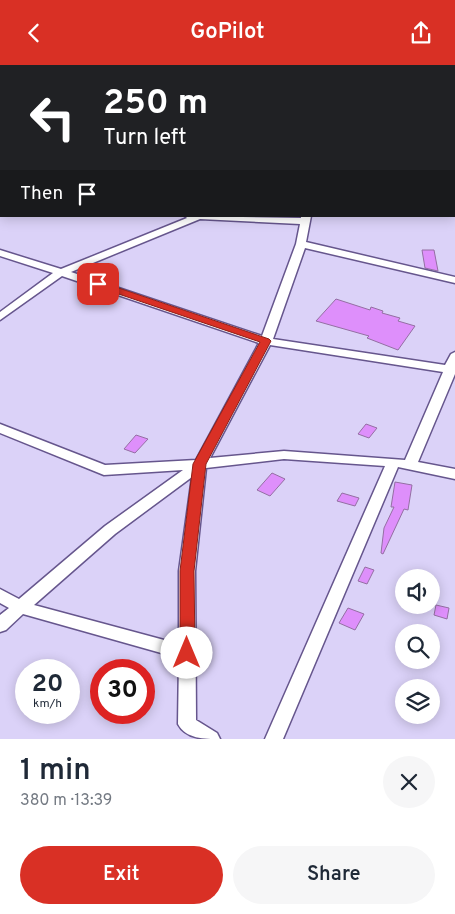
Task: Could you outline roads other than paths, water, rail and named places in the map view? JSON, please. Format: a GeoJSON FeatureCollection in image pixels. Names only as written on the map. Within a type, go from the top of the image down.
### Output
{"type":"FeatureCollection","features":[{"type":"Feature","properties":{"kind":"street"},"geometry":{"type":"LineString","coordinates":[[0,317],[61,272],[193,217],[306,219],[301,244],[266,341],[200,464],[187,571],[187,724],[211,739]]}},
{"type":"Feature","properties":{"kind":"street"},"geometry":{"type":"LineString","coordinates":[[301,244],[455,280]]}},
{"type":"Feature","properties":{"kind":"street"},"geometry":{"type":"LineString","coordinates":[[0,253],[266,341],[452,369]]}},
{"type":"Feature","properties":{"kind":"street"},"geometry":{"type":"LineString","coordinates":[[410,465],[452,369],[455,356]]}},
{"type":"Feature","properties":{"kind":"street"},"geometry":{"type":"LineString","coordinates":[[0,428],[104,469],[200,464],[284,455],[394,462],[455,475]]}},
{"type":"Feature","properties":{"kind":"street"},"geometry":{"type":"LineString","coordinates":[[274,739],[394,462]]}},
{"type":"Feature","properties":{"kind":"street"},"geometry":{"type":"LineString","coordinates":[[0,625],[110,530],[200,464]]}},
{"type":"Feature","properties":{"kind":"street"},"geometry":{"type":"LineString","coordinates":[[0,595],[20,607],[187,653]]}}]}
